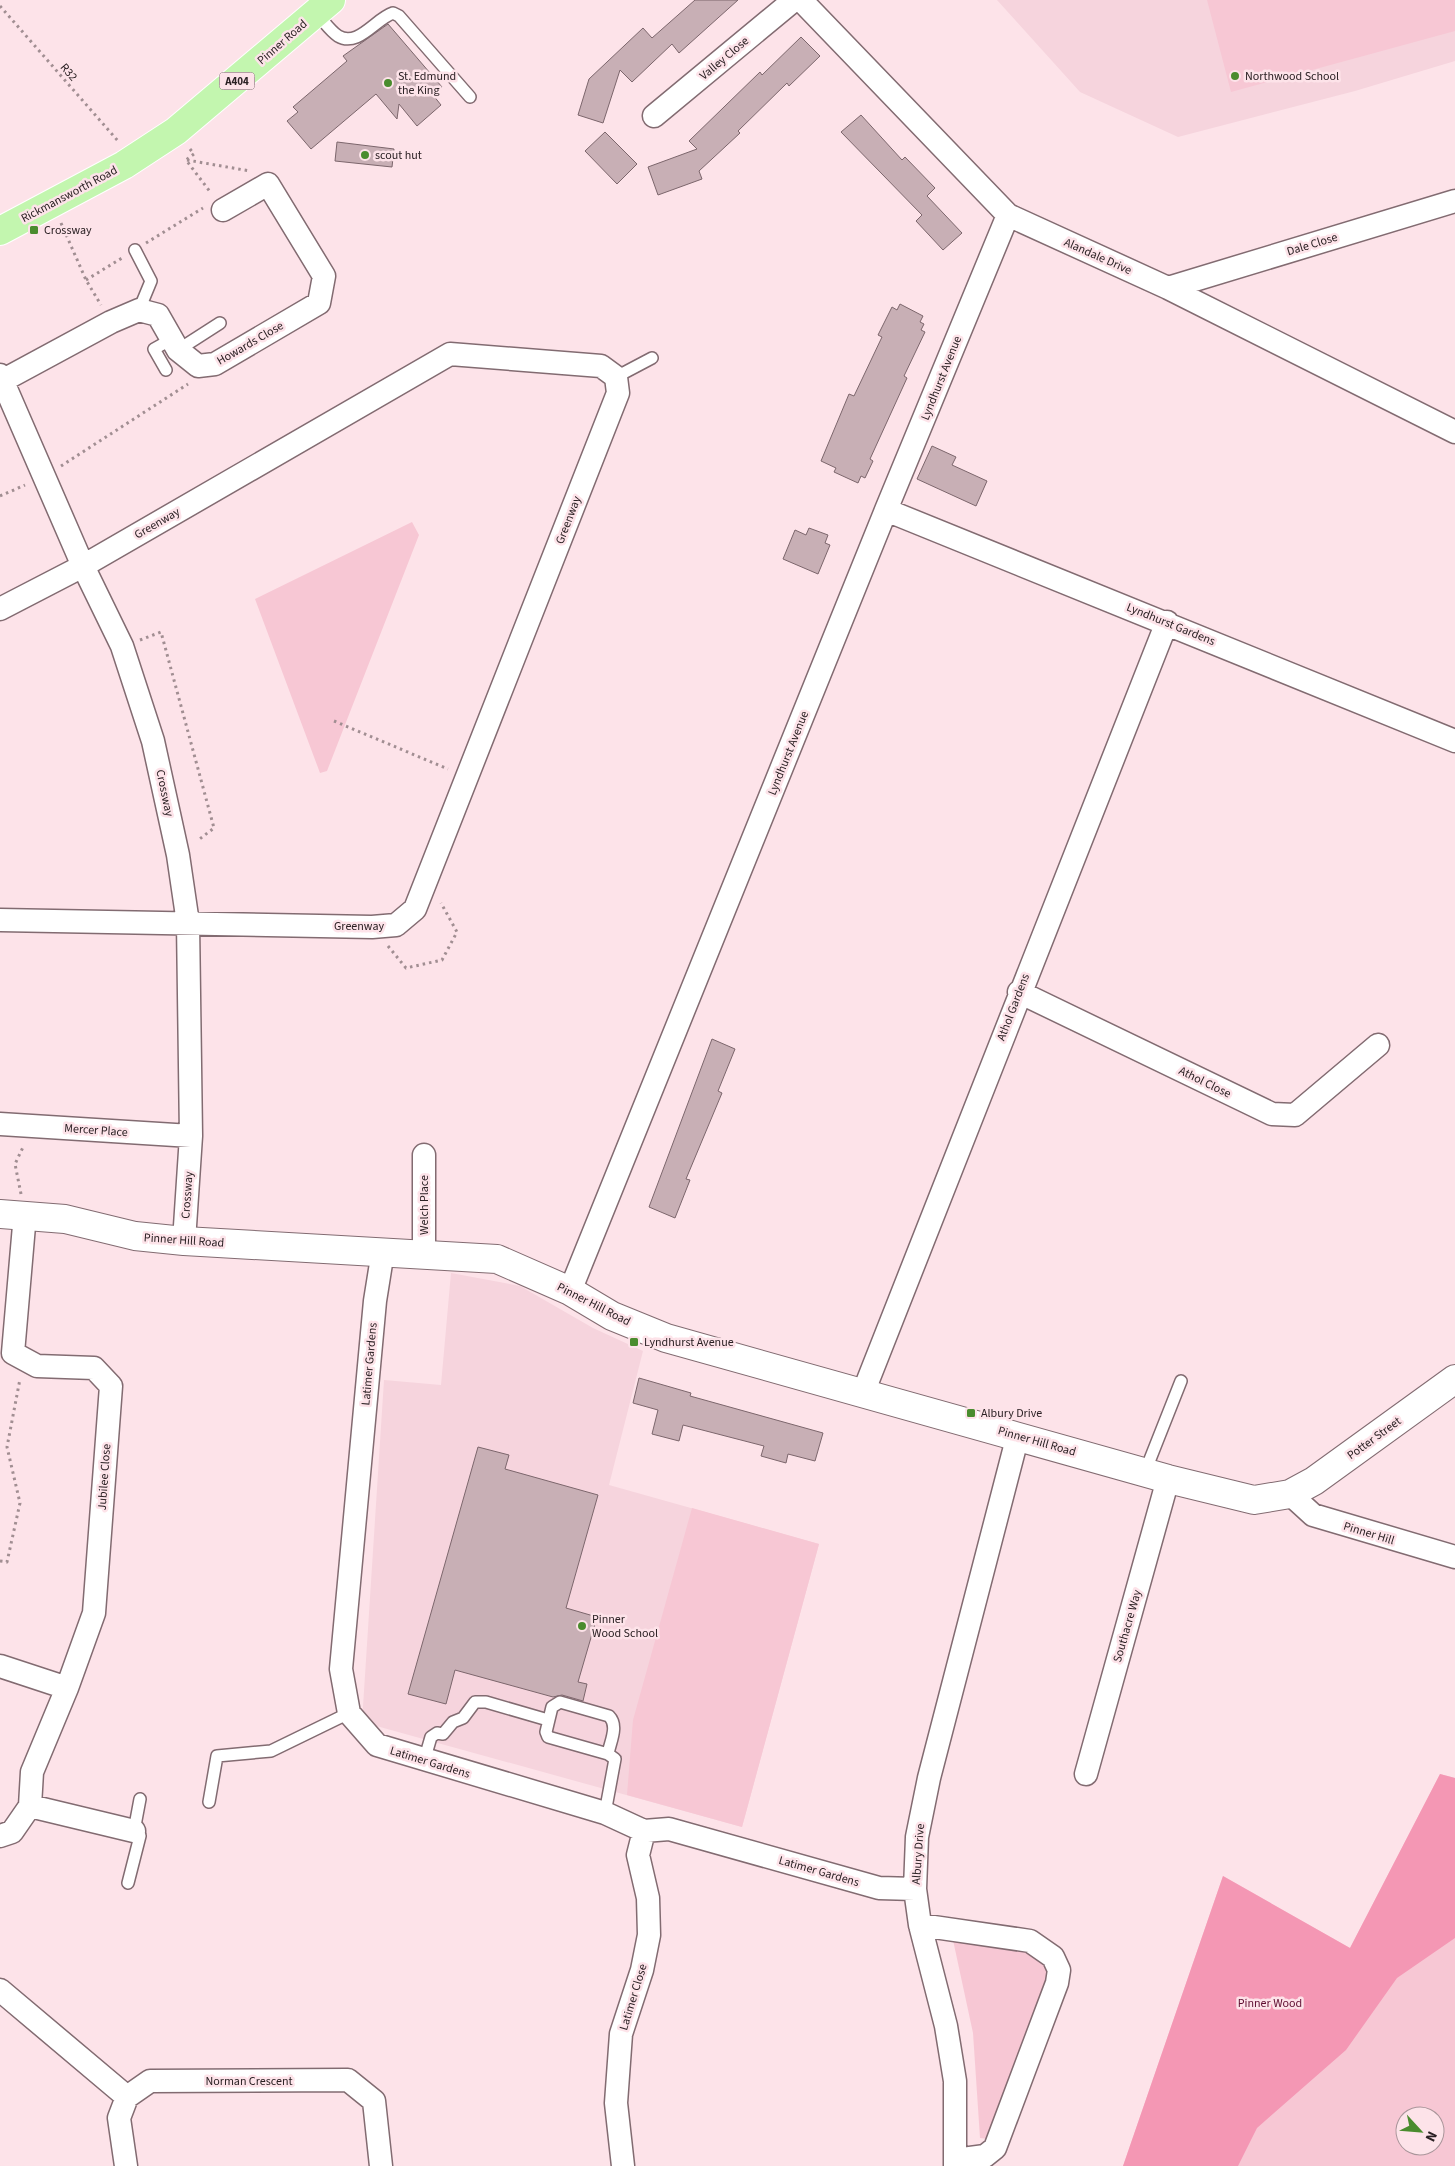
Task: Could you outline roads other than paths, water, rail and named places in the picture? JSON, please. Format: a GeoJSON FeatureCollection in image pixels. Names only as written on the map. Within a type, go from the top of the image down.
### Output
{"type":"FeatureCollection","features":[{"type":"Feature","properties":{"kind":"main road","name":"Pinner Road"},"geometry":{"type":"LineString","coordinates":[[130,149],[176,131],[324,6]]}},
{"type":"Feature","properties":{"kind":"main road","name":"Rickmansworth Road"},"geometry":{"type":"LineString","coordinates":[[0,231],[51,202],[130,149]]}},
{"type":"Feature","properties":{"kind":"street","name":"Valley Close"},"geometry":{"type":"LineString","coordinates":[[654,116],[794,0]]}},
{"type":"Feature","properties":{"kind":"street","name":"Alandale Drive"},"geometry":{"type":"LineString","coordinates":[[801,0],[1008,216],[1168,288],[1455,432]]}},
{"type":"Feature","properties":{"kind":"street","name":"Howards Close"},"geometry":{"type":"LineString","coordinates":[[175,344],[198,366],[214,364],[319,303],[324,276],[268,184],[219,205]]}},
{"type":"Feature","properties":{"kind":"street","name":"Dale Close"},"geometry":{"type":"LineString","coordinates":[[1168,288],[1455,201]]}},
{"type":"Feature","properties":{"kind":"street","name":"Lyndhurst Avenue"},"geometry":{"type":"LineString","coordinates":[[570,1291],[886,510],[1008,216]]}},
{"type":"Feature","properties":{"kind":"street"},"geometry":{"type":"LineString","coordinates":[[1,379],[110,322],[139,310],[158,315],[175,344]]}},
{"type":"Feature","properties":{"kind":"street","name":"Greenway"},"geometry":{"type":"LineString","coordinates":[[0,610],[83,566],[450,354],[601,366],[616,377],[618,394],[416,909],[396,925],[372,927],[0,920]]}},
{"type":"Feature","properties":{"kind":"street","name":"Crossway"},"geometry":{"type":"LineString","coordinates":[[1,379],[83,566],[122,646],[153,740],[178,855],[188,923],[191,1136],[184,1240]]}},
{"type":"Feature","properties":{"kind":"street","name":"Lyndhurst Gardens"},"geometry":{"type":"LineString","coordinates":[[886,510],[1166,622],[1455,741]]}},
{"type":"Feature","properties":{"kind":"street","name":"Athol Gardens"},"geometry":{"type":"LineString","coordinates":[[862,1393],[1166,622]]}},
{"type":"Feature","properties":{"kind":"street","name":"Athol Close"},"geometry":{"type":"LineString","coordinates":[[1019,992],[1272,1114],[1295,1114],[1378,1045]]}},
{"type":"Feature","properties":{"kind":"street","name":"Mercer Place"},"geometry":{"type":"LineString","coordinates":[[0,1124],[191,1136]]}},
{"type":"Feature","properties":{"kind":"street","name":"Welch Place"},"geometry":{"type":"LineString","coordinates":[[424,1154],[424,1255]]}},
{"type":"Feature","properties":{"kind":"street"},"geometry":{"type":"LineString","coordinates":[[12,1214],[12,1357]]}},
{"type":"Feature","properties":{"kind":"street","name":"Pinner Hill Road"},"geometry":{"type":"LineString","coordinates":[[12,1214],[65,1219],[135,1236],[497,1260],[570,1291],[612,1316],[666,1338],[1018,1435],[1157,1476],[1254,1500],[1290,1494]]}},
{"type":"Feature","properties":{"kind":"street","name":"Latimer Gardens"},"geometry":{"type":"LineString","coordinates":[[383,1251],[374,1301],[341,1670],[348,1713],[377,1745],[424,1761],[605,1813],[644,1831],[670,1829],[879,1888],[915,1889]]}},
{"type":"Feature","properties":{"kind":"street","name":"Jubilee Close"},"geometry":{"type":"LineString","coordinates":[[12,1357],[37,1366],[94,1368],[111,1386],[94,1613],[67,1688],[32,1772],[30,1806]]}},
{"type":"Feature","properties":{"kind":"street","name":"Potter Street"},"geometry":{"type":"LineString","coordinates":[[1290,1494],[1314,1481],[1455,1379]]}},
{"type":"Feature","properties":{"kind":"street","name":"Albury Drive"},"geometry":{"type":"LineString","coordinates":[[920,1925],[1030,1941],[1053,1957],[1059,1970],[1057,1983],[995,2148],[985,2156],[955,2163],[955,2081],[946,2026],[920,1925],[915,1889],[917,1837],[929,1778],[1018,1435]]}},
{"type":"Feature","properties":{"kind":"street","name":"Southacre Way"},"geometry":{"type":"LineString","coordinates":[[1086,1774],[1157,1476]]}},
{"type":"Feature","properties":{"kind":"street","name":"Pinner Hill"},"geometry":{"type":"LineString","coordinates":[[1290,1494],[1313,1515],[1455,1557]]}},
{"type":"Feature","properties":{"kind":"street"},"geometry":{"type":"LineString","coordinates":[[0,1666],[67,1688]]}},
{"type":"Feature","properties":{"kind":"street"},"geometry":{"type":"LineString","coordinates":[[0,1836],[12,1832],[30,1806],[134,1831]]}},
{"type":"Feature","properties":{"kind":"street","name":"Latimer Close"},"geometry":{"type":"LineString","coordinates":[[623,2166],[616,2104],[621,2034],[642,1970],[649,1935],[648,1898],[638,1855],[644,1831]]}},
{"type":"Feature","properties":{"kind":"street"},"geometry":{"type":"LineString","coordinates":[[3,1998],[127,2097],[120,2118],[126,2166]]}},
{"type":"Feature","properties":{"kind":"street","name":"Norman Crescent"},"geometry":{"type":"LineString","coordinates":[[127,2097],[150,2081],[348,2080],[374,2101],[381,2166]]}},
{"type":"Feature","properties":{"kind":"lane"},"geometry":{"type":"LineString","coordinates":[[324,6],[338,36],[348,39],[356,39],[386,15],[392,13],[399,16],[470,97]]}},
{"type":"Feature","properties":{"kind":"lane"},"geometry":{"type":"LineString","coordinates":[[135,250],[151,281],[139,310]]}},
{"type":"Feature","properties":{"kind":"lane"},"geometry":{"type":"LineString","coordinates":[[166,370],[154,349],[175,344],[220,322]]}},
{"type":"Feature","properties":{"kind":"lane"},"geometry":{"type":"LineString","coordinates":[[616,377],[652,358]]}},
{"type":"Feature","properties":{"kind":"lane"},"geometry":{"type":"LineString","coordinates":[[1157,1476],[1181,1381]]}},
{"type":"Feature","properties":{"kind":"lane"},"geometry":{"type":"LineString","coordinates":[[424,1761],[431,1737],[437,1733],[442,1734],[453,1722],[463,1718],[475,1702],[486,1702],[548,1720]]}},
{"type":"Feature","properties":{"kind":"lane"},"geometry":{"type":"LineString","coordinates":[[605,1813],[615,1759],[608,1754],[551,1739],[546,1732],[552,1707],[560,1702],[609,1716],[614,1725],[608,1754]]}},
{"type":"Feature","properties":{"kind":"lane"},"geometry":{"type":"LineString","coordinates":[[209,1802],[217,1756],[271,1751],[348,1713]]}},
{"type":"Feature","properties":{"kind":"lane"},"geometry":{"type":"LineString","coordinates":[[128,1883],[140,1836],[134,1831],[140,1800]]}},
{"type":"Feature","properties":{"kind":"place","name":"Northwood School"},"geometry":{"type":"Point","coordinates":[1235,76]}},
{"type":"Feature","properties":{"kind":"place","name":"St. Edmund the King"},"geometry":{"type":"Point","coordinates":[388,83]}},
{"type":"Feature","properties":{"kind":"place","name":"scout hut"},"geometry":{"type":"Point","coordinates":[365,155]}},
{"type":"Feature","properties":{"kind":"place","name":"Crossway"},"geometry":{"type":"Point","coordinates":[34,230]}},
{"type":"Feature","properties":{"kind":"place","name":"Lyndhurst Avenue"},"geometry":{"type":"Point","coordinates":[634,1342]}},
{"type":"Feature","properties":{"kind":"place","name":"Albury Drive"},"geometry":{"type":"Point","coordinates":[971,1413]}},
{"type":"Feature","properties":{"kind":"place","name":"Pinner Wood School"},"geometry":{"type":"Point","coordinates":[582,1626]}},
{"type":"Feature","properties":{"kind":"park label","name":"Pinner Wood"},"geometry":{"type":"Point","coordinates":[1270,2003]}}]}
